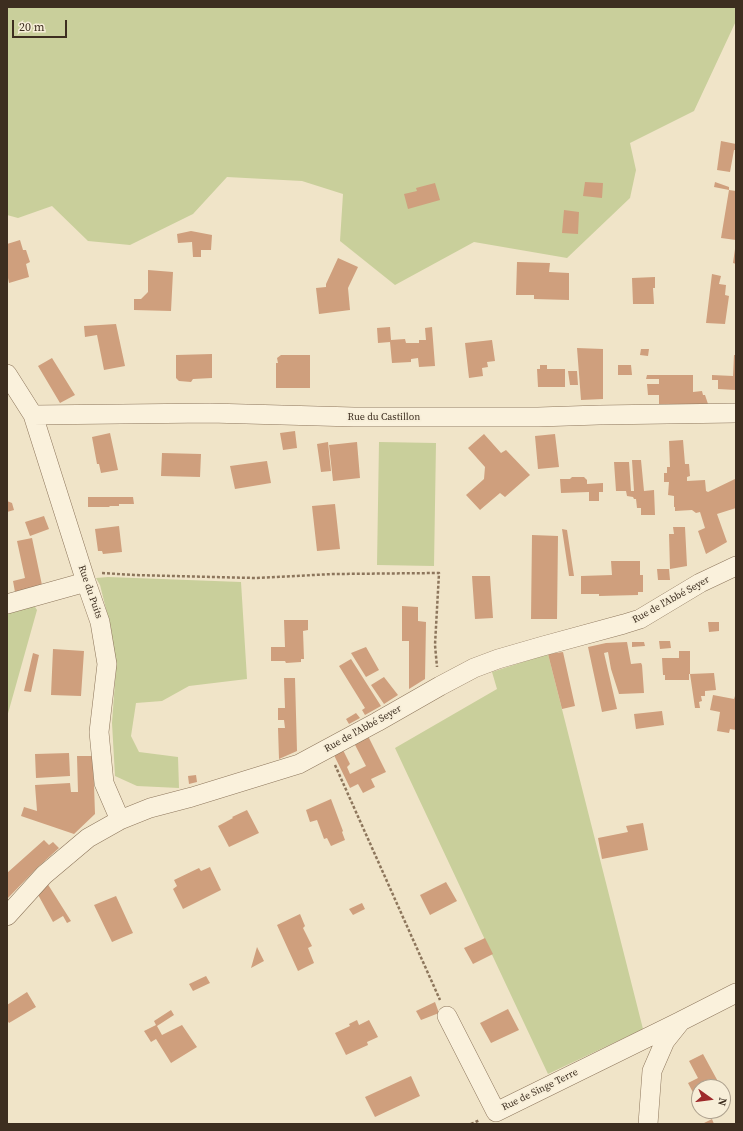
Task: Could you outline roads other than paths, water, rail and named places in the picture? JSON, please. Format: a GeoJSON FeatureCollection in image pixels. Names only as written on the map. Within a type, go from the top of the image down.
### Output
{"type":"FeatureCollection","features":[{"type":"Feature","properties":{"kind":"street","name":"Rue du Puits"},"geometry":{"type":"LineString","coordinates":[[7,374],[33,415],[84,577],[100,622],[107,664],[99,732],[104,783],[120,820]]}},
{"type":"Feature","properties":{"kind":"street","name":"Rue du Castillon"},"geometry":{"type":"LineString","coordinates":[[33,415],[210,413],[354,417],[538,417],[736,413]]}},
{"type":"Feature","properties":{"kind":"street","name":"Rue de l'Abbé Seyer"},"geometry":{"type":"LineString","coordinates":[[7,916],[50,870],[88,838],[120,820],[150,808],[192,797],[299,764],[474,668],[542,646],[640,619],[700,583],[736,566]]}},
{"type":"Feature","properties":{"kind":"street"},"geometry":{"type":"LineString","coordinates":[[7,604],[84,577]]}},
{"type":"Feature","properties":{"kind":"street"},"geometry":{"type":"LineString","coordinates":[[648,1124],[652,1071],[665,1042],[681,1021],[736,994]]}},
{"type":"Feature","properties":{"kind":"street","name":"Rue de Singe Terre"},"geometry":{"type":"LineString","coordinates":[[447,1016],[496,1112],[681,1021]]}}]}
